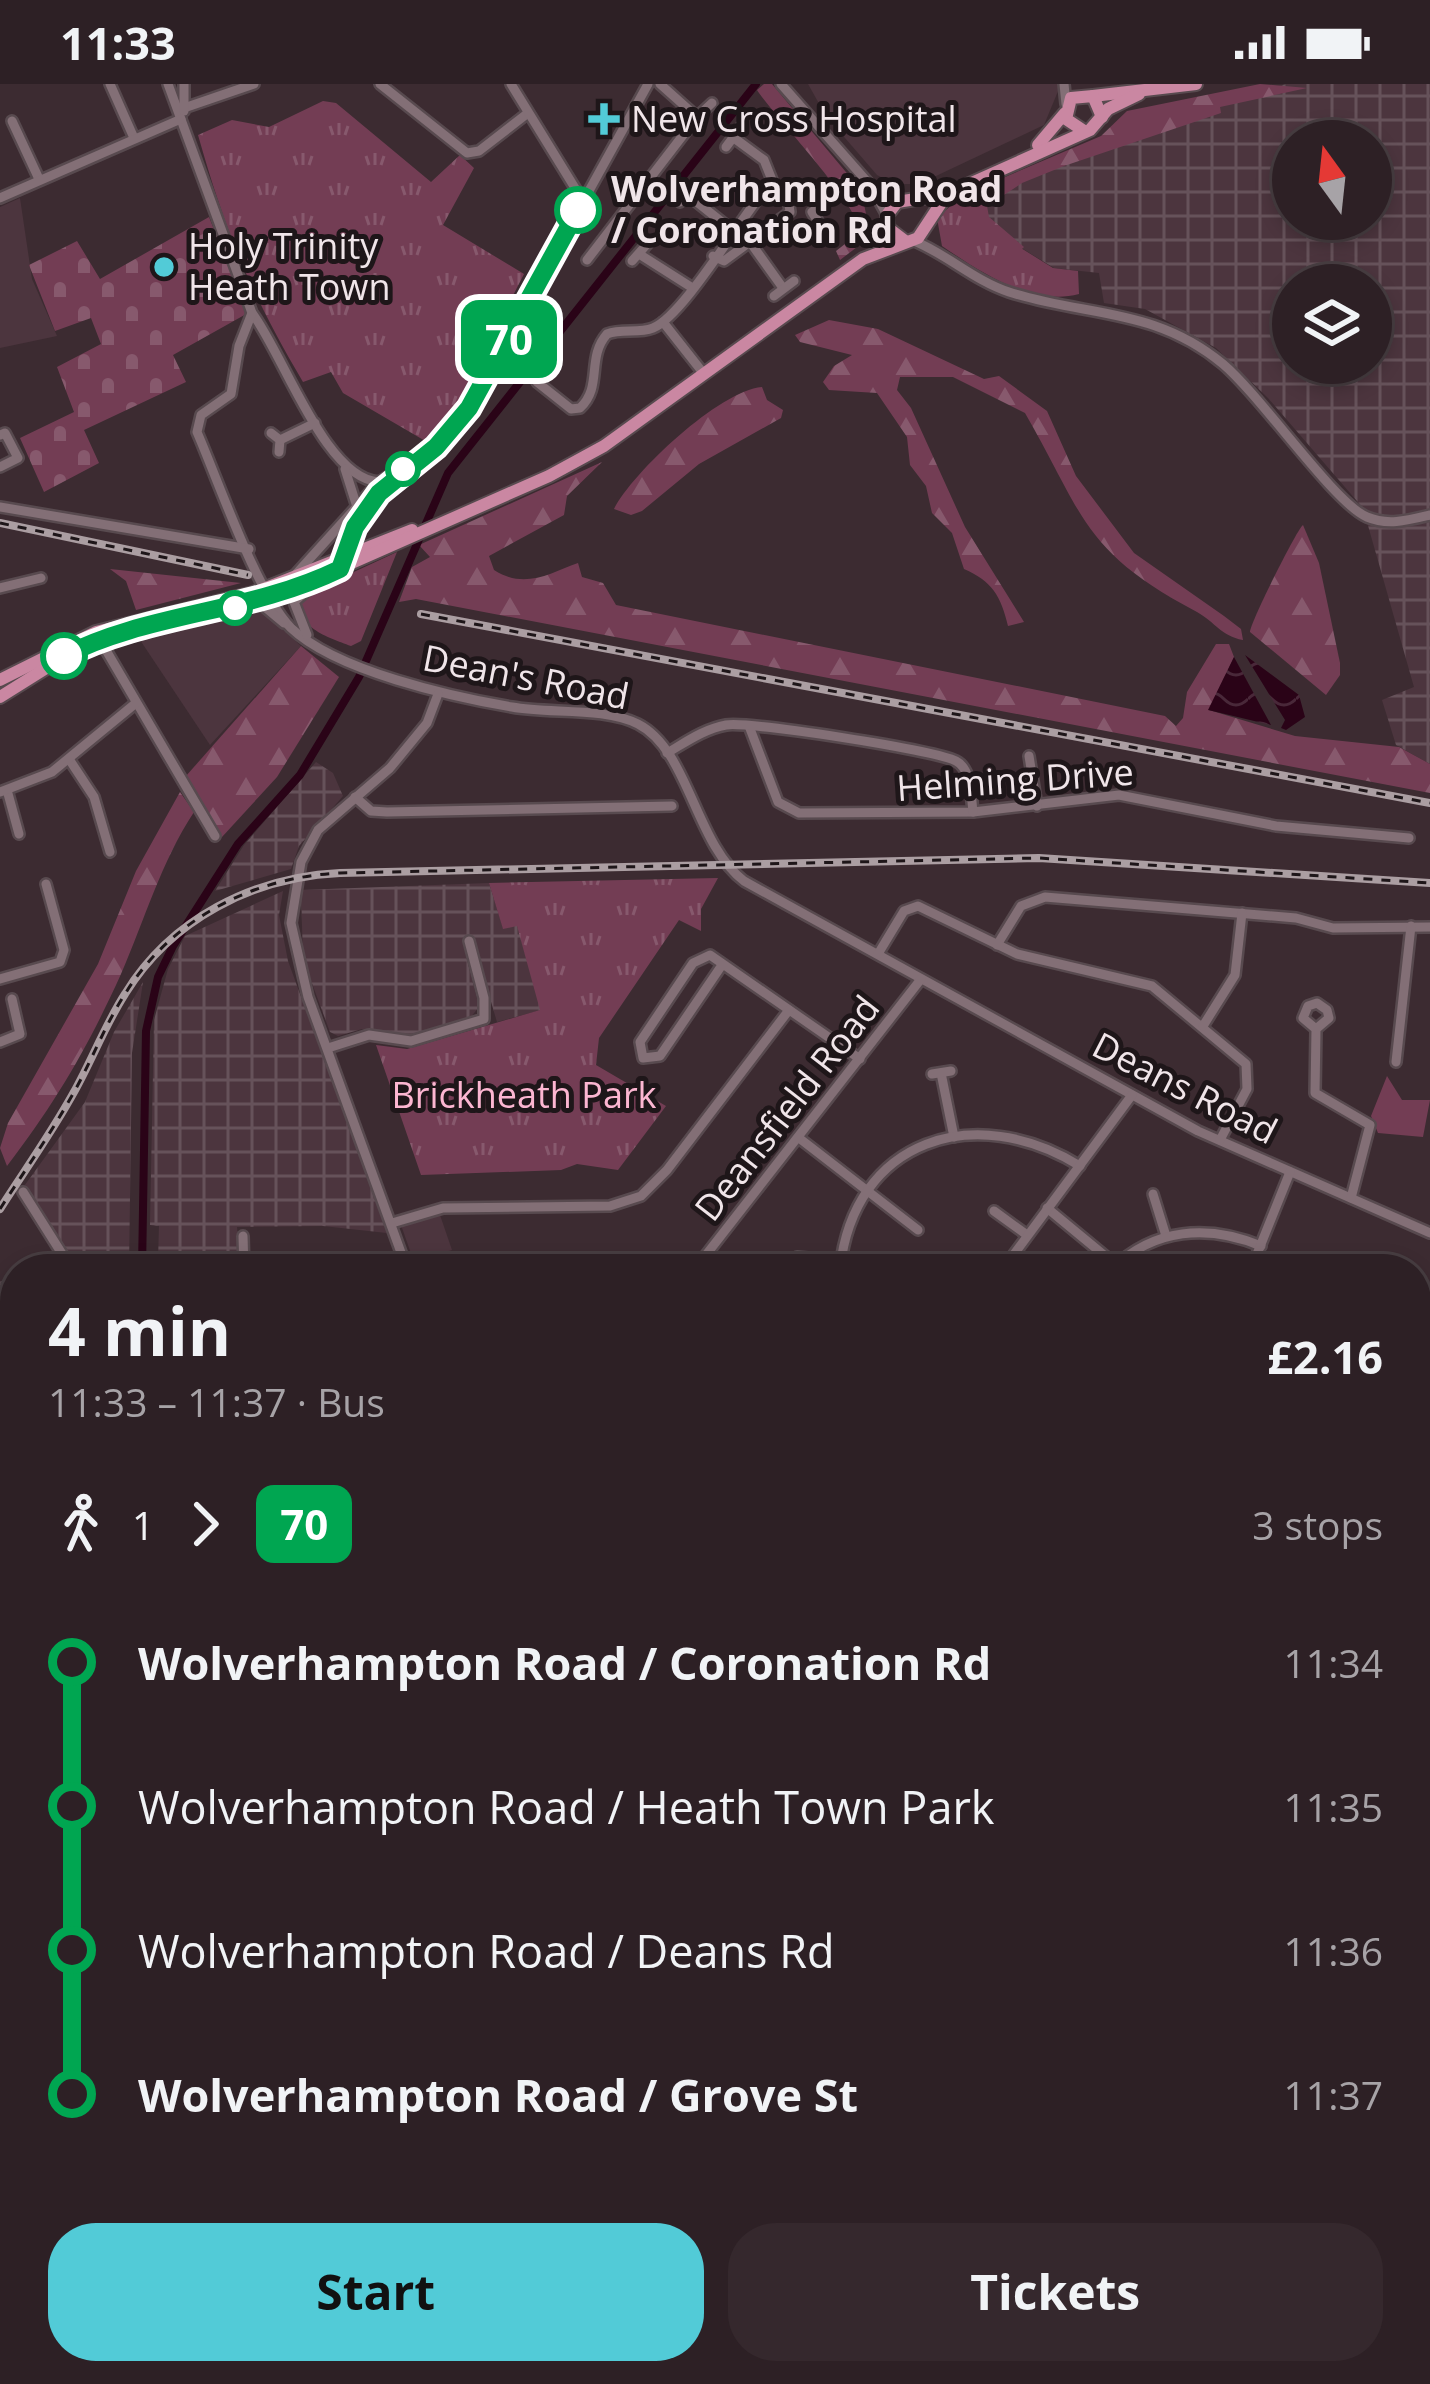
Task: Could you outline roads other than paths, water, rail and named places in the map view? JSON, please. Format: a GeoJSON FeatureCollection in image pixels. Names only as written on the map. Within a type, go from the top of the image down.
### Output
{"type":"FeatureCollection","features":[{"type":"Feature","properties":{"kind":"main road"},"geometry":{"type":"LineString","coordinates":[[1028,154],[1071,98],[1196,84]]}},
{"type":"Feature","properties":{"kind":"main road"},"geometry":{"type":"LineString","coordinates":[[866,257],[886,217],[906,199],[947,194],[1084,131],[1138,94]]}},
{"type":"Feature","properties":{"kind":"main road"},"geometry":{"type":"LineString","coordinates":[[1090,95],[1102,117]]}},
{"type":"Feature","properties":{"kind":"main road"},"geometry":{"type":"LineString","coordinates":[[1065,111],[1070,125],[1084,131]]}},
{"type":"Feature","properties":{"kind":"main road"},"geometry":{"type":"LineString","coordinates":[[0,680],[98,636],[270,596],[595,451],[866,257],[909,241],[947,194]]}},
{"type":"Feature","properties":{"kind":"main road"},"geometry":{"type":"LineString","coordinates":[[906,199],[923,206],[928,223]]}},
{"type":"Feature","properties":{"kind":"main road"},"geometry":{"type":"LineString","coordinates":[[886,217],[892,235],[909,241]]}},
{"type":"Feature","properties":{"kind":"main road"},"geometry":{"type":"LineString","coordinates":[[270,596],[294,577],[330,569],[347,553],[380,546]]}},
{"type":"Feature","properties":{"kind":"main road"},"geometry":{"type":"LineString","coordinates":[[0,697],[98,636]]}},
{"type":"Feature","properties":{"kind":"street"},"geometry":{"type":"LineString","coordinates":[[110,84],[134,138]]}},
{"type":"Feature","properties":{"kind":"street"},"geometry":{"type":"LineString","coordinates":[[0,197],[254,84]]}},
{"type":"Feature","properties":{"kind":"street"},"geometry":{"type":"LineString","coordinates":[[380,84],[467,153],[479,151],[528,113]]}},
{"type":"Feature","properties":{"kind":"street"},"geometry":{"type":"LineString","coordinates":[[511,84],[583,201]]}},
{"type":"Feature","properties":{"kind":"street"},"geometry":{"type":"LineString","coordinates":[[302,628],[294,602],[347,553],[357,517],[380,482],[436,447],[469,408],[648,84]]}},
{"type":"Feature","properties":{"kind":"street"},"geometry":{"type":"LineString","coordinates":[[660,84],[697,117]]}},
{"type":"Feature","properties":{"kind":"street"},"geometry":{"type":"LineString","coordinates":[[781,84],[871,186],[886,217]]}},
{"type":"Feature","properties":{"kind":"street"},"geometry":{"type":"LineString","coordinates":[[1064,84],[1065,111]]}},
{"type":"Feature","properties":{"kind":"street"},"geometry":{"type":"LineString","coordinates":[[1076,84],[1090,95]]}},
{"type":"Feature","properties":{"kind":"street"},"geometry":{"type":"LineString","coordinates":[[182,114],[184,86],[169,88],[252,313],[343,466],[357,517]]}},
{"type":"Feature","properties":{"kind":"street"},"geometry":{"type":"LineString","coordinates":[[582,243],[590,255],[712,103]]}},
{"type":"Feature","properties":{"kind":"street"},"geometry":{"type":"LineString","coordinates":[[12,121],[40,179]]}},
{"type":"Feature","properties":{"kind":"street"},"geometry":{"type":"LineString","coordinates":[[741,128],[730,142],[764,160],[774,185],[787,190],[792,207]]}},
{"type":"Feature","properties":{"kind":"street"},"geometry":{"type":"LineString","coordinates":[[537,382],[571,409],[580,408],[594,389],[594,354],[607,334],[651,329],[686,302],[732,230],[774,185]]}},
{"type":"Feature","properties":{"kind":"street"},"geometry":{"type":"LineString","coordinates":[[871,186],[906,199]]}},
{"type":"Feature","properties":{"kind":"street"},"geometry":{"type":"LineString","coordinates":[[688,194],[732,230]]}},
{"type":"Feature","properties":{"kind":"street"},"geometry":{"type":"LineString","coordinates":[[713,256],[724,261],[792,207],[816,208],[819,224]]}},
{"type":"Feature","properties":{"kind":"street"},"geometry":{"type":"LineString","coordinates":[[928,223],[939,251]]}},
{"type":"Feature","properties":{"kind":"street"},"geometry":{"type":"LineString","coordinates":[[909,241],[939,251],[965,271],[1009,292],[1126,314],[1178,335],[1215,358],[1258,396],[1353,508],[1381,521],[1430,515]]}},
{"type":"Feature","properties":{"kind":"street"},"geometry":{"type":"LineString","coordinates":[[750,242],[778,292],[794,280]]}},
{"type":"Feature","properties":{"kind":"street"},"geometry":{"type":"LineString","coordinates":[[648,243],[635,258],[692,287]]}},
{"type":"Feature","properties":{"kind":"street"},"geometry":{"type":"LineString","coordinates":[[252,313],[238,346],[231,394],[201,415],[196,432],[270,596],[289,626],[310,639]]}},
{"type":"Feature","properties":{"kind":"street"},"geometry":{"type":"LineString","coordinates":[[663,322],[704,374]]}},
{"type":"Feature","properties":{"kind":"street"},"geometry":{"type":"LineString","coordinates":[[238,346],[249,335],[272,340]]}},
{"type":"Feature","properties":{"kind":"street"},"geometry":{"type":"LineString","coordinates":[[276,441],[316,423]]}},
{"type":"Feature","properties":{"kind":"street"},"geometry":{"type":"LineString","coordinates":[[0,466],[17,458],[2,430]]}},
{"type":"Feature","properties":{"kind":"street"},"geometry":{"type":"LineString","coordinates":[[343,466],[364,481],[380,482]]}},
{"type":"Feature","properties":{"kind":"street"},"geometry":{"type":"LineString","coordinates":[[294,577],[328,536],[357,517],[400,471]]}},
{"type":"Feature","properties":{"kind":"street"},"geometry":{"type":"LineString","coordinates":[[0,507],[248,550]]}},
{"type":"Feature","properties":{"kind":"street"},"geometry":{"type":"LineString","coordinates":[[316,549],[330,569]]}},
{"type":"Feature","properties":{"kind":"street"},"geometry":{"type":"LineString","coordinates":[[23,566],[26,581]]}},
{"type":"Feature","properties":{"kind":"street"},"geometry":{"type":"LineString","coordinates":[[0,588],[41,578]]}},
{"type":"Feature","properties":{"kind":"street"},"geometry":{"type":"LineString","coordinates":[[270,596],[310,639]]}},
{"type":"Feature","properties":{"kind":"street"},"geometry":{"type":"LineString","coordinates":[[98,636],[215,836]]}},
{"type":"Feature","properties":{"kind":"street","name":"Dean's Road"},"geometry":{"type":"LineString","coordinates":[[310,639],[438,694],[629,721],[646,729],[667,753],[733,872],[921,979]]}},
{"type":"Feature","properties":{"kind":"street"},"geometry":{"type":"LineString","coordinates":[[401,1254],[294,952],[293,903],[313,839],[414,740],[438,694]]}},
{"type":"Feature","properties":{"kind":"street"},"geometry":{"type":"LineString","coordinates":[[19,834],[3,791],[36,781],[136,703]]}},
{"type":"Feature","properties":{"kind":"street"},"geometry":{"type":"LineString","coordinates":[[667,753],[722,726],[749,726],[956,761],[967,774],[974,812]]}},
{"type":"Feature","properties":{"kind":"street","name":"Helming Drive"},"geometry":{"type":"LineString","coordinates":[[749,726],[778,802],[788,811],[892,816],[1119,795],[1276,826],[1409,837]]}},
{"type":"Feature","properties":{"kind":"street"},"geometry":{"type":"LineString","coordinates":[[69,759],[94,797],[110,852]]}},
{"type":"Feature","properties":{"kind":"street"},"geometry":{"type":"LineString","coordinates":[[1033,762],[1037,806]]}},
{"type":"Feature","properties":{"kind":"street"},"geometry":{"type":"LineString","coordinates":[[356,797],[371,811],[387,812],[672,806]]}},
{"type":"Feature","properties":{"kind":"street"},"geometry":{"type":"LineString","coordinates":[[0,979],[60,962],[64,950],[46,884]]}},
{"type":"Feature","properties":{"kind":"street"},"geometry":{"type":"LineString","coordinates":[[997,945],[1021,907],[1045,898],[1296,918],[1340,929],[1430,927]]}},
{"type":"Feature","properties":{"kind":"street"},"geometry":{"type":"LineString","coordinates":[[878,954],[904,911],[918,906],[1042,962],[1137,980],[1241,1057],[1249,1072],[1247,1089],[1220,1140]]}},
{"type":"Feature","properties":{"kind":"street"},"geometry":{"type":"LineString","coordinates":[[1203,1026],[1235,975],[1242,914]]}},
{"type":"Feature","properties":{"kind":"street"},"geometry":{"type":"LineString","coordinates":[[1396,1062],[1402,1048],[1411,926]]}},
{"type":"Feature","properties":{"kind":"street"},"geometry":{"type":"LineString","coordinates":[[328,1048],[357,1036],[411,1041],[484,1019],[484,998],[469,940]]}},
{"type":"Feature","properties":{"kind":"street"},"geometry":{"type":"LineString","coordinates":[[722,965],[660,1055],[643,1058],[640,1042],[693,963],[710,956],[860,1059]]}},
{"type":"Feature","properties":{"kind":"street","name":"Deansfield Road"},"geometry":{"type":"LineString","coordinates":[[707,1254],[921,979]]}},
{"type":"Feature","properties":{"kind":"street","name":"Deans Road"},"geometry":{"type":"LineString","coordinates":[[921,979],[1220,1140],[1430,1233]]}},
{"type":"Feature","properties":{"kind":"street"},"geometry":{"type":"LineString","coordinates":[[0,1042],[20,1034],[12,999]]}},
{"type":"Feature","properties":{"kind":"street"},"geometry":{"type":"LineString","coordinates":[[392,1223],[443,1208],[610,1205],[641,1196],[668,1169],[789,1010]]}},
{"type":"Feature","properties":{"kind":"street"},"geometry":{"type":"LineString","coordinates":[[1316,1029],[1315,1093],[1364,1117],[1371,1131],[1351,1198]]}},
{"type":"Feature","properties":{"kind":"street"},"geometry":{"type":"LineString","coordinates":[[942,1073],[954,1137]]}},
{"type":"Feature","properties":{"kind":"street"},"geometry":{"type":"LineString","coordinates":[[1014,1254],[1132,1095]]}},
{"type":"Feature","properties":{"kind":"street"},"geometry":{"type":"LineString","coordinates":[[842,1254],[846,1221],[867,1190],[906,1155],[954,1137],[1010,1134],[1080,1166]]}},
{"type":"Feature","properties":{"kind":"street"},"geometry":{"type":"LineString","coordinates":[[799,1138],[918,1230]]}},
{"type":"Feature","properties":{"kind":"street"},"geometry":{"type":"LineString","coordinates":[[1258,1254],[1290,1172]]}},
{"type":"Feature","properties":{"kind":"street"},"geometry":{"type":"LineString","coordinates":[[23,1192],[62,1254]]}},
{"type":"Feature","properties":{"kind":"street"},"geometry":{"type":"LineString","coordinates":[[1153,1194],[1166,1236]]}},
{"type":"Feature","properties":{"kind":"street"},"geometry":{"type":"LineString","coordinates":[[1047,1208],[1099,1254]]}},
{"type":"Feature","properties":{"kind":"street"},"geometry":{"type":"LineString","coordinates":[[994,1210],[1027,1235]]}},
{"type":"Feature","properties":{"kind":"street"},"geometry":{"type":"LineString","coordinates":[[1136,1254],[1166,1236],[1214,1232],[1261,1246]]}},
{"type":"Feature","properties":{"kind":"street"},"geometry":{"type":"LineString","coordinates":[[243,1236],[244,1254]]}},
{"type":"Feature","properties":{"kind":"water"},"geometry":{"type":"Polygon","coordinates":[[[1245,655],[1299,695],[1305,717],[1286,730],[1281,728],[1285,720],[1245,655]]]}},
{"type":"Feature","properties":{"kind":"water"},"geometry":{"type":"Polygon","coordinates":[[[1234,657],[1271,725],[1208,710],[1234,657]]]}},
{"type":"Feature","properties":{"kind":"waterway"},"geometry":{"type":"LineString","coordinates":[[142,1254],[146,1031],[158,977],[173,946],[238,844],[300,775],[359,677],[448,473],[756,84]]}},
{"type":"Feature","properties":{"kind":"railway"},"geometry":{"type":"LineString","coordinates":[[0,523],[248,575]]}},
{"type":"Feature","properties":{"kind":"railway"},"geometry":{"type":"LineString","coordinates":[[421,614],[1430,803]]}},
{"type":"Feature","properties":{"kind":"railway"},"geometry":{"type":"LineString","coordinates":[[0,1209],[66,1107],[118,1006],[144,967],[190,924],[246,893],[276,883],[340,873],[1039,858],[1430,883]]}},
{"type":"Feature","properties":{"kind":"place","name":"New Cross Hospital"},"geometry":{"type":"Point","coordinates":[604,119]}},
{"type":"Feature","properties":{"kind":"place","name":"Wolverhampton Road / Coronation Rd"},"geometry":{"type":"Point","coordinates":[578,210]}},
{"type":"Feature","properties":{"kind":"place","name":"Holy Trinity Heath Town"},"geometry":{"type":"Point","coordinates":[164,267]}},
{"type":"Feature","properties":{"kind":"park label","name":"Brickheath Park"},"geometry":{"type":"Point","coordinates":[524,1095]}}]}
